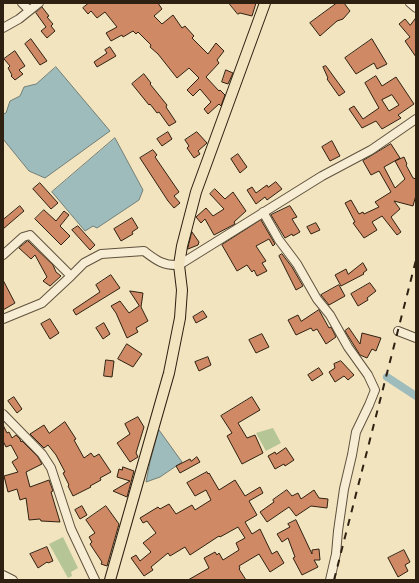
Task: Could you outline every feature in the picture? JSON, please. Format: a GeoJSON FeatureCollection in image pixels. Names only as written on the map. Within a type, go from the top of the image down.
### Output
{"type":"FeatureCollection","features":[{"type":"Feature","properties":{"kind":"main road"},"geometry":{"type":"LineString","coordinates":[[110,580],[169,373],[180,318],[182,290],[179,265],[182,246],[196,192],[265,3]]}},
{"type":"Feature","properties":{"kind":"street"},"geometry":{"type":"LineString","coordinates":[[22,3],[29,10]]}},
{"type":"Feature","properties":{"kind":"street"},"geometry":{"type":"LineString","coordinates":[[3,28],[19,19],[39,3]]}},
{"type":"Feature","properties":{"kind":"street"},"geometry":{"type":"LineString","coordinates":[[410,3],[416,8]]}},
{"type":"Feature","properties":{"kind":"street"},"geometry":{"type":"LineString","coordinates":[[3,319],[42,302],[72,276],[84,263],[101,254],[144,251],[168,266],[179,265],[262,212],[322,176],[370,150],[416,119]]}},
{"type":"Feature","properties":{"kind":"street"},"geometry":{"type":"LineString","coordinates":[[262,212],[317,299],[330,315],[348,347],[368,375],[375,390],[356,432],[344,489],[336,554],[330,580]]}},
{"type":"Feature","properties":{"kind":"street"},"geometry":{"type":"LineString","coordinates":[[3,255],[23,237],[30,235],[72,276]]}},
{"type":"Feature","properties":{"kind":"street"},"geometry":{"type":"LineString","coordinates":[[398,331],[416,338]]}},
{"type":"Feature","properties":{"kind":"street"},"geometry":{"type":"LineString","coordinates":[[3,414],[42,454],[51,468],[71,529],[95,580]]}},
{"type":"Feature","properties":{"kind":"street"},"geometry":{"type":"LineString","coordinates":[[3,575],[13,580]]}},
{"type":"Feature","properties":{"kind":"green space"},"geometry":{"type":"Polygon","coordinates":[[[273,428],[281,443],[266,451],[256,433],[273,428]]]}},
{"type":"Feature","properties":{"kind":"green space"},"geometry":{"type":"Polygon","coordinates":[[[63,537],[78,568],[71,572],[72,576],[68,578],[49,544],[63,537]]]}},
{"type":"Feature","properties":{"kind":"water"},"geometry":{"type":"Polygon","coordinates":[[[56,67],[110,131],[45,178],[29,171],[3,139],[3,114],[6,113],[10,101],[20,96],[24,87],[36,84],[56,67]]]}},
{"type":"Feature","properties":{"kind":"water"},"geometry":{"type":"Polygon","coordinates":[[[115,138],[143,190],[139,200],[97,228],[93,226],[85,231],[52,192],[115,138]]]}},
{"type":"Feature","properties":{"kind":"water"},"geometry":{"type":"Polygon","coordinates":[[[159,430],[182,462],[160,477],[146,482],[150,462],[159,430]]]}},
{"type":"Feature","properties":{"kind":"building"},"geometry":{"type":"Polygon","coordinates":[[[89,3],[158,3],[162,9],[154,16],[162,24],[173,15],[182,28],[185,26],[194,36],[192,38],[208,54],[216,43],[224,51],[217,60],[219,63],[206,77],[219,91],[220,90],[225,95],[221,106],[219,104],[208,114],[204,109],[211,102],[200,89],[193,96],[187,90],[199,78],[189,68],[177,78],[158,54],[150,47],[151,45],[138,32],[136,34],[133,31],[123,37],[122,35],[111,41],[106,33],[117,27],[105,12],[97,18],[91,11],[88,14],[83,8],[89,3]]]}},
{"type":"Feature","properties":{"kind":"building"},"geometry":{"type":"Polygon","coordinates":[[[229,3],[256,3],[252,16],[240,13],[238,14],[229,3]]]}},
{"type":"Feature","properties":{"kind":"building"},"geometry":{"type":"Polygon","coordinates":[[[337,3],[344,3],[350,11],[343,19],[337,21],[320,36],[310,23],[337,3]]]}},
{"type":"Feature","properties":{"kind":"building"},"geometry":{"type":"Polygon","coordinates":[[[42,7],[49,16],[47,17],[53,24],[51,26],[55,31],[47,38],[41,31],[46,27],[36,13],[42,7]]]}},
{"type":"Feature","properties":{"kind":"building"},"geometry":{"type":"Polygon","coordinates":[[[416,18],[416,57],[405,41],[410,37],[399,24],[405,19],[410,25],[416,18]]]}},
{"type":"Feature","properties":{"kind":"building"},"geometry":{"type":"Polygon","coordinates":[[[31,39],[47,61],[40,65],[25,44],[31,39]]]}},
{"type":"Feature","properties":{"kind":"building"},"geometry":{"type":"Polygon","coordinates":[[[372,39],[387,64],[377,69],[374,63],[356,74],[345,58],[372,39]]]}},
{"type":"Feature","properties":{"kind":"building"},"geometry":{"type":"Polygon","coordinates":[[[110,47],[116,56],[97,67],[94,62],[107,53],[105,50],[110,47]]]}},
{"type":"Feature","properties":{"kind":"building"},"geometry":{"type":"Polygon","coordinates":[[[15,51],[25,66],[19,70],[23,74],[15,80],[11,76],[12,75],[8,68],[10,66],[4,59],[15,51]]]}},
{"type":"Feature","properties":{"kind":"building"},"geometry":{"type":"Polygon","coordinates":[[[326,66],[345,92],[339,96],[327,79],[328,78],[323,67],[326,66]]]}},
{"type":"Feature","properties":{"kind":"building"},"geometry":{"type":"Polygon","coordinates":[[[226,70],[233,73],[228,84],[222,82],[226,70]]]}},
{"type":"Feature","properties":{"kind":"building"},"geometry":{"type":"Polygon","coordinates":[[[144,74],[167,105],[166,107],[176,122],[169,126],[159,112],[157,113],[150,104],[149,105],[132,84],[144,74]]]}},
{"type":"Feature","properties":{"kind":"building"},"geometry":{"type":"Polygon","coordinates":[[[376,76],[382,86],[396,77],[414,104],[398,115],[401,118],[382,129],[376,121],[362,128],[349,109],[354,106],[363,119],[379,108],[365,83],[376,76]],[[392,95],[382,100],[389,111],[399,105],[392,95]]]}},
{"type":"Feature","properties":{"kind":"building"},"geometry":{"type":"Polygon","coordinates":[[[168,132],[172,139],[162,146],[157,139],[168,132]]]}},
{"type":"Feature","properties":{"kind":"building"},"geometry":{"type":"Polygon","coordinates":[[[197,132],[207,143],[198,151],[200,154],[194,158],[187,148],[189,146],[185,140],[197,132]]]}},
{"type":"Feature","properties":{"kind":"building"},"geometry":{"type":"Polygon","coordinates":[[[332,141],[340,156],[330,161],[322,147],[332,141]]]}},
{"type":"Feature","properties":{"kind":"building"},"geometry":{"type":"Polygon","coordinates":[[[391,144],[400,158],[384,167],[395,188],[405,179],[395,161],[404,157],[407,164],[406,165],[413,178],[416,179],[416,195],[413,206],[394,201],[400,209],[391,217],[401,232],[397,235],[382,216],[372,222],[377,230],[364,238],[353,223],[355,222],[345,203],[351,200],[359,214],[363,212],[364,214],[379,207],[375,202],[391,192],[379,171],[371,175],[363,161],[391,144]]]}},
{"type":"Feature","properties":{"kind":"building"},"geometry":{"type":"Polygon","coordinates":[[[153,150],[157,155],[155,157],[179,192],[174,196],[180,203],[174,208],[140,158],[153,150]]]}},
{"type":"Feature","properties":{"kind":"building"},"geometry":{"type":"Polygon","coordinates":[[[238,154],[247,167],[240,173],[231,159],[238,154]]]}},
{"type":"Feature","properties":{"kind":"building"},"geometry":{"type":"Polygon","coordinates":[[[276,182],[282,189],[267,200],[265,197],[256,204],[247,190],[252,187],[256,193],[267,185],[268,187],[276,182]]]}},
{"type":"Feature","properties":{"kind":"building"},"geometry":{"type":"Polygon","coordinates":[[[40,183],[58,203],[51,209],[33,189],[40,183]]]}},
{"type":"Feature","properties":{"kind":"building"},"geometry":{"type":"Polygon","coordinates":[[[215,189],[225,199],[233,192],[246,211],[234,222],[235,224],[214,235],[205,219],[201,223],[196,217],[206,208],[213,216],[224,209],[210,194],[215,189]]]}},
{"type":"Feature","properties":{"kind":"building"},"geometry":{"type":"Polygon","coordinates":[[[20,206],[24,211],[3,229],[3,220],[20,206]]]}},
{"type":"Feature","properties":{"kind":"building"},"geometry":{"type":"Polygon","coordinates":[[[290,206],[297,217],[292,219],[300,232],[285,238],[271,215],[290,206]]]}},
{"type":"Feature","properties":{"kind":"building"},"geometry":{"type":"Polygon","coordinates":[[[44,210],[56,221],[64,211],[69,215],[60,226],[70,236],[61,245],[35,219],[44,210]]]}},
{"type":"Feature","properties":{"kind":"building"},"geometry":{"type":"Polygon","coordinates":[[[132,218],[138,228],[132,232],[133,234],[121,241],[114,229],[132,218]]]}},
{"type":"Feature","properties":{"kind":"building"},"geometry":{"type":"Polygon","coordinates":[[[261,220],[275,244],[273,246],[269,239],[256,246],[266,261],[262,263],[267,271],[257,276],[254,270],[252,272],[247,265],[237,271],[222,245],[261,220]]]}},
{"type":"Feature","properties":{"kind":"building"},"geometry":{"type":"Polygon","coordinates":[[[316,223],[320,230],[311,234],[307,227],[316,223]]]}},
{"type":"Feature","properties":{"kind":"building"},"geometry":{"type":"Polygon","coordinates":[[[78,226],[95,245],[90,250],[72,230],[78,226]]]}},
{"type":"Feature","properties":{"kind":"building"},"geometry":{"type":"Polygon","coordinates":[[[192,232],[199,242],[198,245],[188,249],[192,232]]]}},
{"type":"Feature","properties":{"kind":"building"},"geometry":{"type":"Polygon","coordinates":[[[28,241],[53,265],[56,272],[61,276],[50,286],[43,281],[47,277],[35,255],[31,259],[19,248],[28,241]]]}},
{"type":"Feature","properties":{"kind":"building"},"geometry":{"type":"Polygon","coordinates":[[[282,254],[292,267],[303,286],[296,290],[279,256],[282,254]]]}},
{"type":"Feature","properties":{"kind":"building"},"geometry":{"type":"Polygon","coordinates":[[[363,263],[367,270],[363,273],[364,274],[341,286],[335,275],[346,269],[348,274],[363,263]]]}},
{"type":"Feature","properties":{"kind":"building"},"geometry":{"type":"Polygon","coordinates":[[[111,275],[120,288],[76,315],[73,310],[100,292],[96,285],[111,275]]]}},
{"type":"Feature","properties":{"kind":"building"},"geometry":{"type":"Polygon","coordinates":[[[3,280],[15,303],[3,310],[3,280]]]}},
{"type":"Feature","properties":{"kind":"building"},"geometry":{"type":"Polygon","coordinates":[[[370,283],[376,291],[367,298],[368,300],[358,306],[351,294],[370,283]]]}},
{"type":"Feature","properties":{"kind":"building"},"geometry":{"type":"Polygon","coordinates":[[[339,285],[345,296],[329,305],[321,295],[339,285]]]}},
{"type":"Feature","properties":{"kind":"building"},"geometry":{"type":"Polygon","coordinates":[[[130,291],[143,293],[141,307],[148,321],[136,328],[138,332],[127,338],[116,313],[111,306],[120,301],[129,313],[139,306],[130,291]]]}},
{"type":"Feature","properties":{"kind":"building"},"geometry":{"type":"Polygon","coordinates":[[[319,310],[336,337],[326,344],[317,329],[313,331],[311,328],[296,335],[288,320],[298,315],[301,321],[319,310]]]}},
{"type":"Feature","properties":{"kind":"building"},"geometry":{"type":"Polygon","coordinates":[[[203,311],[207,317],[196,323],[193,317],[203,311]]]}},
{"type":"Feature","properties":{"kind":"building"},"geometry":{"type":"Polygon","coordinates":[[[50,319],[59,333],[50,339],[41,324],[50,319]]]}},
{"type":"Feature","properties":{"kind":"building"},"geometry":{"type":"Polygon","coordinates":[[[104,323],[110,334],[103,339],[96,328],[104,323]]]}},
{"type":"Feature","properties":{"kind":"building"},"geometry":{"type":"Polygon","coordinates":[[[349,328],[360,344],[362,333],[381,338],[376,351],[372,349],[367,358],[360,355],[345,331],[349,328]]]}},
{"type":"Feature","properties":{"kind":"building"},"geometry":{"type":"Polygon","coordinates":[[[262,334],[269,347],[256,353],[249,340],[262,334]]]}},
{"type":"Feature","properties":{"kind":"building"},"geometry":{"type":"Polygon","coordinates":[[[127,344],[142,354],[133,367],[118,359],[127,344]]]}},
{"type":"Feature","properties":{"kind":"building"},"geometry":{"type":"Polygon","coordinates":[[[208,357],[211,365],[199,371],[195,362],[208,357]]]}},
{"type":"Feature","properties":{"kind":"building"},"geometry":{"type":"Polygon","coordinates":[[[106,360],[114,361],[112,377],[104,376],[106,360]]]}},
{"type":"Feature","properties":{"kind":"building"},"geometry":{"type":"Polygon","coordinates":[[[341,361],[354,375],[348,380],[344,376],[335,382],[329,372],[335,368],[334,364],[341,361]]]}},
{"type":"Feature","properties":{"kind":"building"},"geometry":{"type":"Polygon","coordinates":[[[319,368],[323,374],[312,381],[308,375],[319,368]]]}},
{"type":"Feature","properties":{"kind":"building"},"geometry":{"type":"Polygon","coordinates":[[[14,397],[22,409],[17,413],[8,401],[14,397]]]}},
{"type":"Feature","properties":{"kind":"building"},"geometry":{"type":"Polygon","coordinates":[[[252,397],[260,410],[238,423],[247,438],[255,435],[263,453],[242,464],[227,436],[232,433],[221,416],[252,397]]]}},
{"type":"Feature","properties":{"kind":"building"},"geometry":{"type":"Polygon","coordinates":[[[138,417],[144,427],[136,453],[138,457],[130,462],[117,443],[130,434],[125,424],[138,417]]]}},
{"type":"Feature","properties":{"kind":"building"},"geometry":{"type":"Polygon","coordinates":[[[65,422],[76,439],[74,440],[84,458],[91,453],[94,457],[99,454],[111,472],[100,478],[101,480],[90,486],[91,487],[73,496],[63,473],[65,472],[56,455],[48,445],[44,448],[30,434],[44,425],[49,433],[65,422]]]}},
{"type":"Feature","properties":{"kind":"building"},"geometry":{"type":"Polygon","coordinates":[[[3,425],[7,433],[9,432],[12,438],[16,435],[21,442],[22,441],[38,457],[42,464],[26,472],[30,487],[49,480],[60,522],[41,521],[40,519],[29,520],[26,498],[20,500],[17,489],[8,492],[4,476],[18,472],[12,462],[18,458],[11,445],[6,447],[3,441],[3,425]]]}},
{"type":"Feature","properties":{"kind":"building"},"geometry":{"type":"Polygon","coordinates":[[[286,448],[294,460],[285,466],[284,464],[275,469],[268,456],[275,452],[276,454],[286,448]]]}},
{"type":"Feature","properties":{"kind":"building"},"geometry":{"type":"Polygon","coordinates":[[[197,457],[200,462],[180,473],[176,466],[190,459],[191,461],[197,457]]]}},
{"type":"Feature","properties":{"kind":"building"},"geometry":{"type":"Polygon","coordinates":[[[123,467],[134,471],[127,497],[113,491],[130,481],[117,477],[119,469],[122,470],[123,467]]]}},
{"type":"Feature","properties":{"kind":"building"},"geometry":{"type":"Polygon","coordinates":[[[207,472],[219,490],[235,480],[245,496],[260,487],[263,493],[249,501],[257,515],[245,522],[252,534],[260,529],[272,554],[277,551],[284,563],[270,572],[259,554],[239,566],[239,569],[246,580],[188,580],[209,568],[204,558],[215,552],[217,555],[219,553],[223,560],[239,550],[236,543],[245,538],[238,527],[220,537],[219,536],[190,555],[185,547],[170,556],[168,553],[151,567],[153,570],[144,576],[131,558],[136,555],[140,561],[151,552],[143,543],[156,533],[147,521],[143,523],[140,518],[158,507],[160,509],[169,504],[176,514],[192,505],[195,510],[211,500],[206,490],[195,496],[187,483],[207,472]]]}},
{"type":"Feature","properties":{"kind":"building"},"geometry":{"type":"Polygon","coordinates":[[[287,490],[292,496],[298,493],[301,499],[314,490],[319,498],[328,499],[327,508],[311,506],[296,516],[289,507],[267,522],[260,512],[287,490]]]}},
{"type":"Feature","properties":{"kind":"building"},"geometry":{"type":"Polygon","coordinates":[[[82,506],[87,515],[80,519],[75,510],[82,506]]]}},
{"type":"Feature","properties":{"kind":"building"},"geometry":{"type":"Polygon","coordinates":[[[106,506],[119,524],[107,566],[101,564],[102,562],[90,544],[92,542],[89,537],[95,533],[86,520],[106,506]]]}},
{"type":"Feature","properties":{"kind":"building"},"geometry":{"type":"Polygon","coordinates":[[[296,520],[312,554],[312,550],[319,549],[320,560],[314,560],[318,567],[302,575],[293,558],[295,557],[288,538],[282,542],[277,534],[290,527],[288,524],[296,520]]]}},
{"type":"Feature","properties":{"kind":"building"},"geometry":{"type":"Polygon","coordinates":[[[47,547],[53,561],[47,562],[38,568],[30,554],[47,547]]]}},
{"type":"Feature","properties":{"kind":"building"},"geometry":{"type":"Polygon","coordinates":[[[404,550],[410,562],[405,565],[408,571],[398,577],[388,558],[404,550]]]}},
{"type":"Feature","properties":{"kind":"waterway"},"geometry":{"type":"LineString","coordinates":[[387,377],[416,396]]}},
{"type":"Feature","properties":{"kind":"railway"},"geometry":{"type":"LineString","coordinates":[[334,580],[416,260]]}}]}
